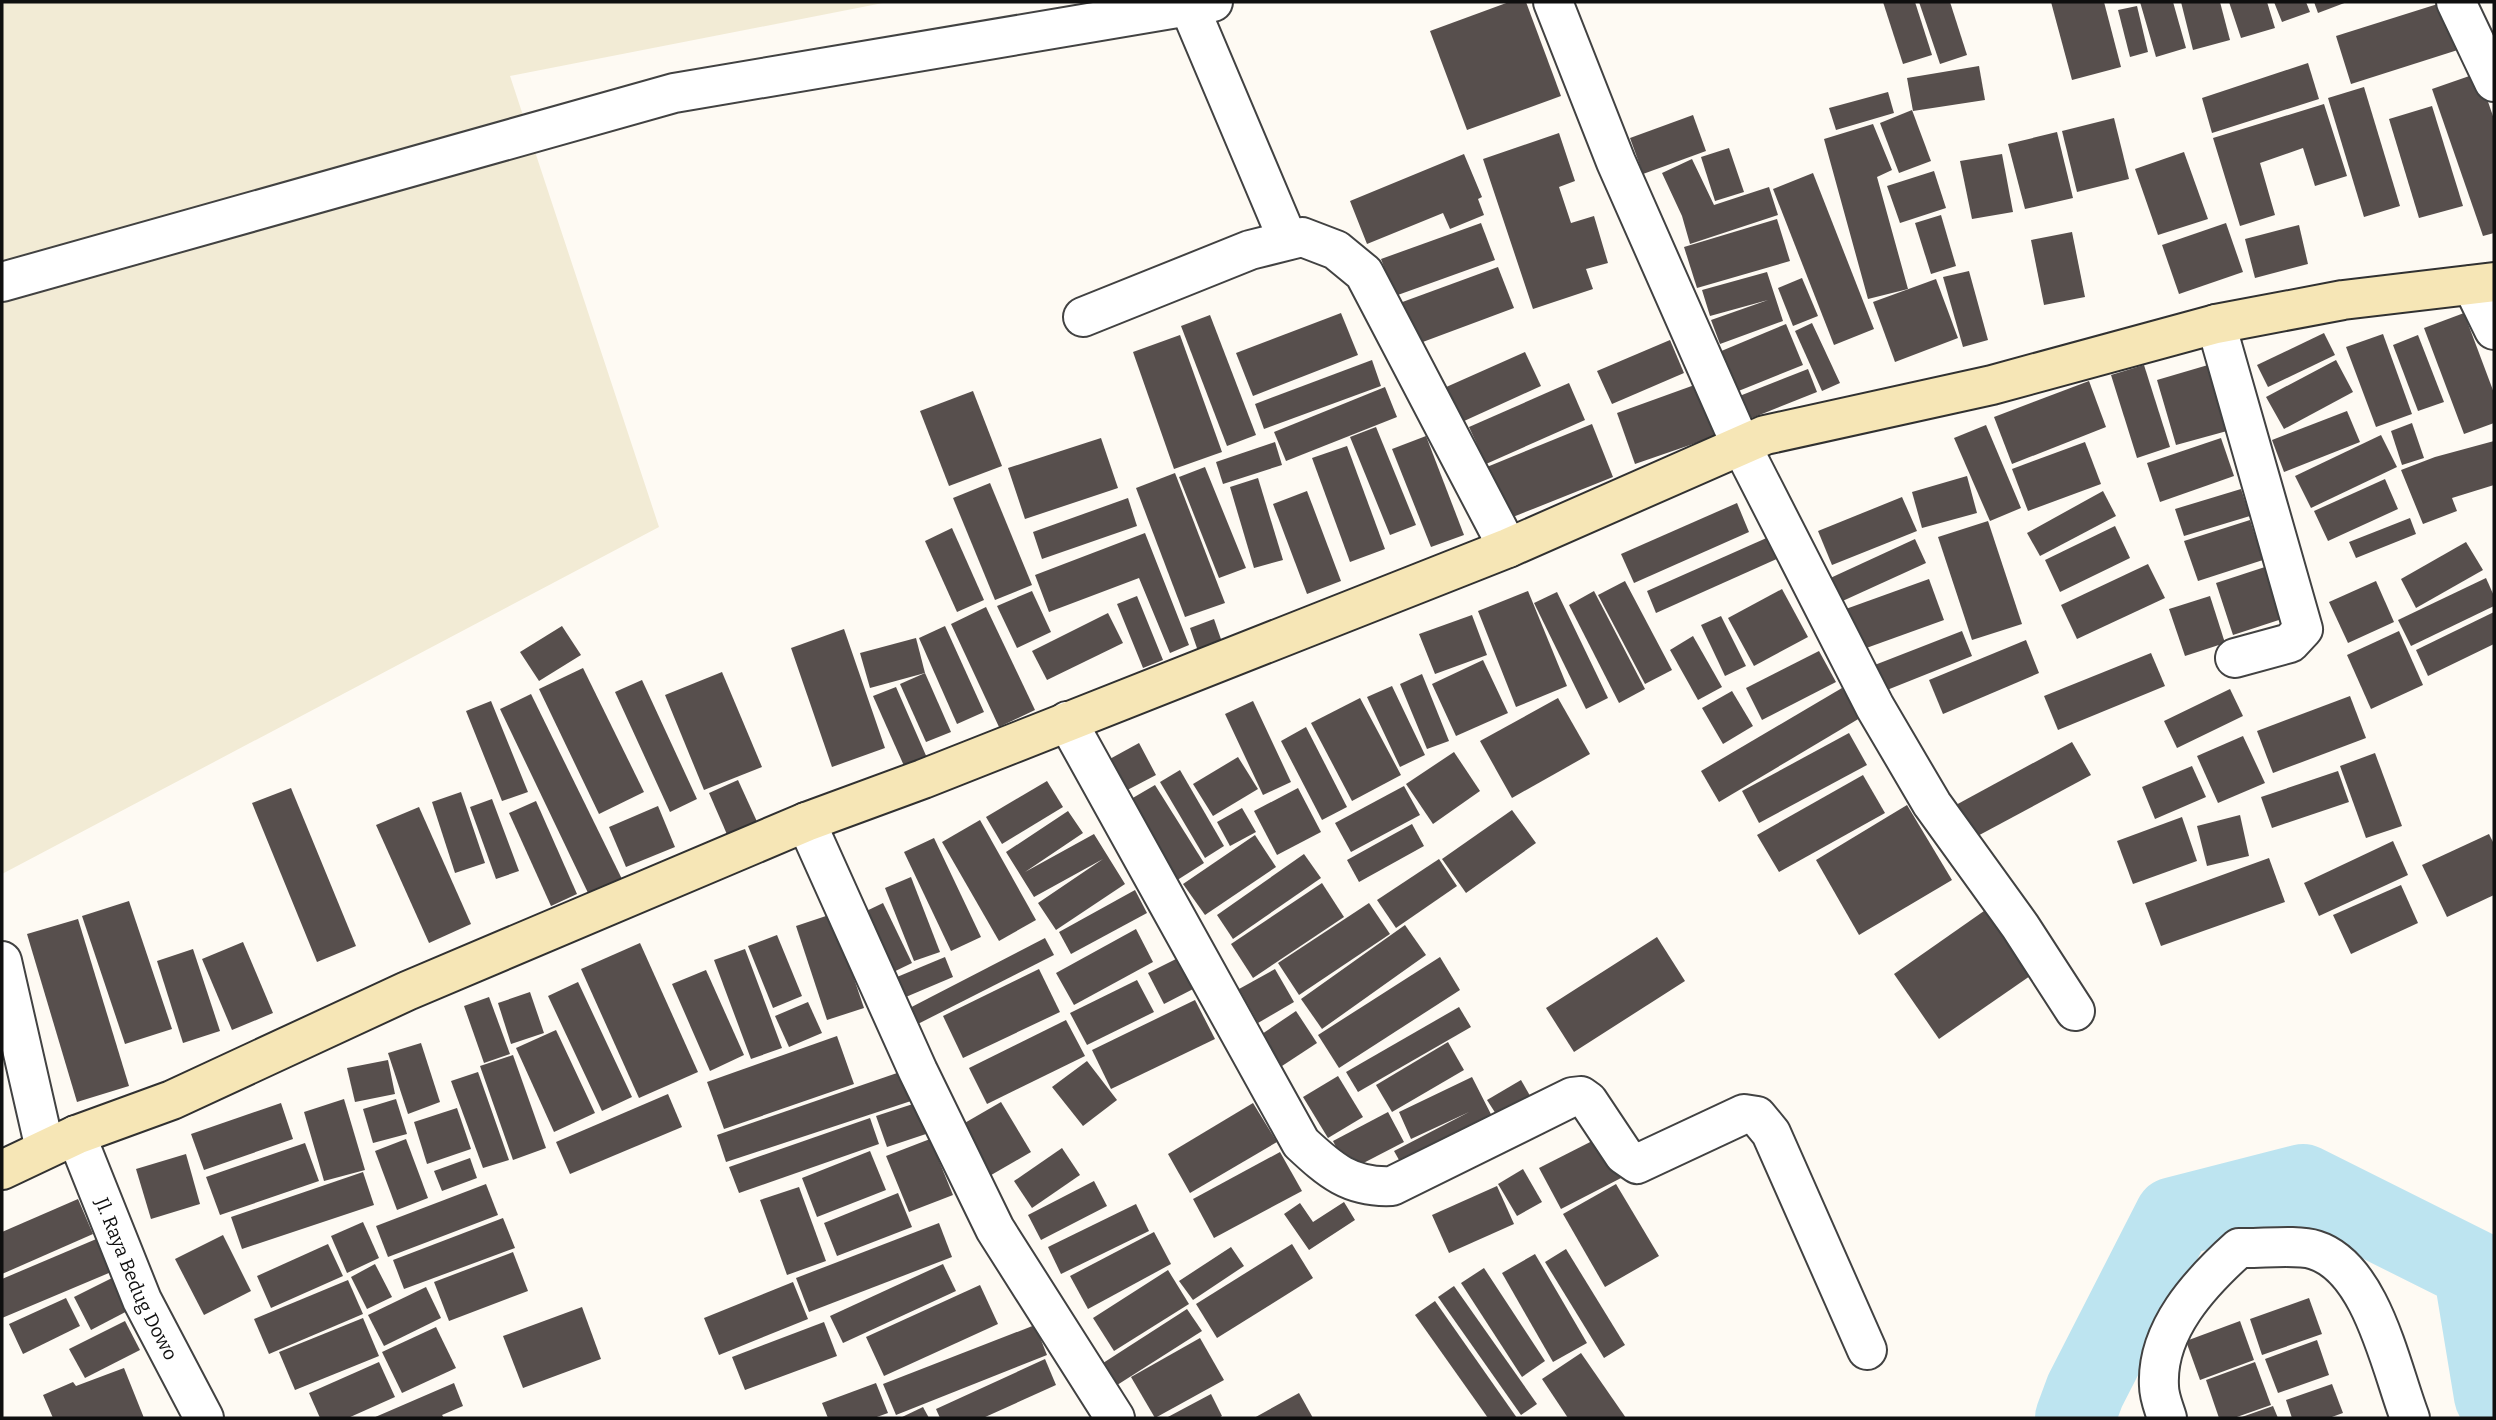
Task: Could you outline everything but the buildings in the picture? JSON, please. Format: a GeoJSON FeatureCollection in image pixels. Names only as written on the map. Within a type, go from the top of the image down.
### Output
{"type":"FeatureCollection","features":[{"type":"Feature","properties":{"kind":"street"},"geometry":{"type":"LineString","coordinates":[[1553,2],[1616,162],[1741,445],[1875,707],[1932,804],[2020,926],[2076,1011]]}},
{"type":"Feature","properties":{"kind":"street"},"geometry":{"type":"LineString","coordinates":[[2456,2],[2494,82]]}},
{"type":"Feature","properties":{"kind":"street"},"geometry":{"type":"LineString","coordinates":[[2,282],[674,93],[1201,4],[1288,240]]}},
{"type":"Feature","properties":{"kind":"street"},"geometry":{"type":"LineString","coordinates":[[1083,317],[1250,250],[1302,237],[1336,250],[1364,273],[1508,548]]}},
{"type":"Feature","properties":{"kind":"street"},"geometry":{"type":"LineString","coordinates":[[2,1170],[60,1142],[172,1100],[407,991],[806,822],[1508,548],[1765,435],[1993,385],[2216,324],[2343,300],[2483,283],[2494,330]]}},
{"type":"Feature","properties":{"kind":"street"},"geometry":{"type":"LineString","coordinates":[[2216,324],[2303,629],[2290,643],[2235,658]]}},
{"type":"Feature","properties":{"kind":"street"},"geometry":{"type":"LineString","coordinates":[[1067,722],[1301,1143],[1331,1171],[1368,1187],[1392,1186],[1562,1099],[1572,1097],[1581,1096],[1588,1101],[1624,1155],[1637,1164],[1744,1114],[1757,1116],[1771,1133],[1867,1350]]}},
{"type":"Feature","properties":{"kind":"street"},"geometry":{"type":"LineString","coordinates":[[806,822],[918,1071],[995,1229],[1101,1409]]}},
{"type":"Feature","properties":{"kind":"street","name":"Jl. Raya Bedug Dowo"},"geometry":{"type":"LineString","coordinates":[[2,961],[60,1142],[204,1418]]}},
{"type":"Feature","properties":{"kind":"street"},"geometry":{"type":"LineString","coordinates":[[2167,1418],[2158,1388],[2162,1351],[2179,1314],[2219,1266],[2239,1248],[2315,1250],[2342,1267],[2358,1285],[2410,1418]]}},
{"type":"Feature","properties":{"kind":"shaded area"},"geometry":{"type":"Polygon","coordinates":[[[2,2],[888,2],[510,76],[659,527],[2,874],[2,2]]]}},
{"type":"Feature","properties":{"kind":"waterway"},"geometry":{"type":"LineString","coordinates":[[2075,1418],[2085,1391],[2174,1217],[2303,1184],[2473,1269],[2494,1396]]}}]}
